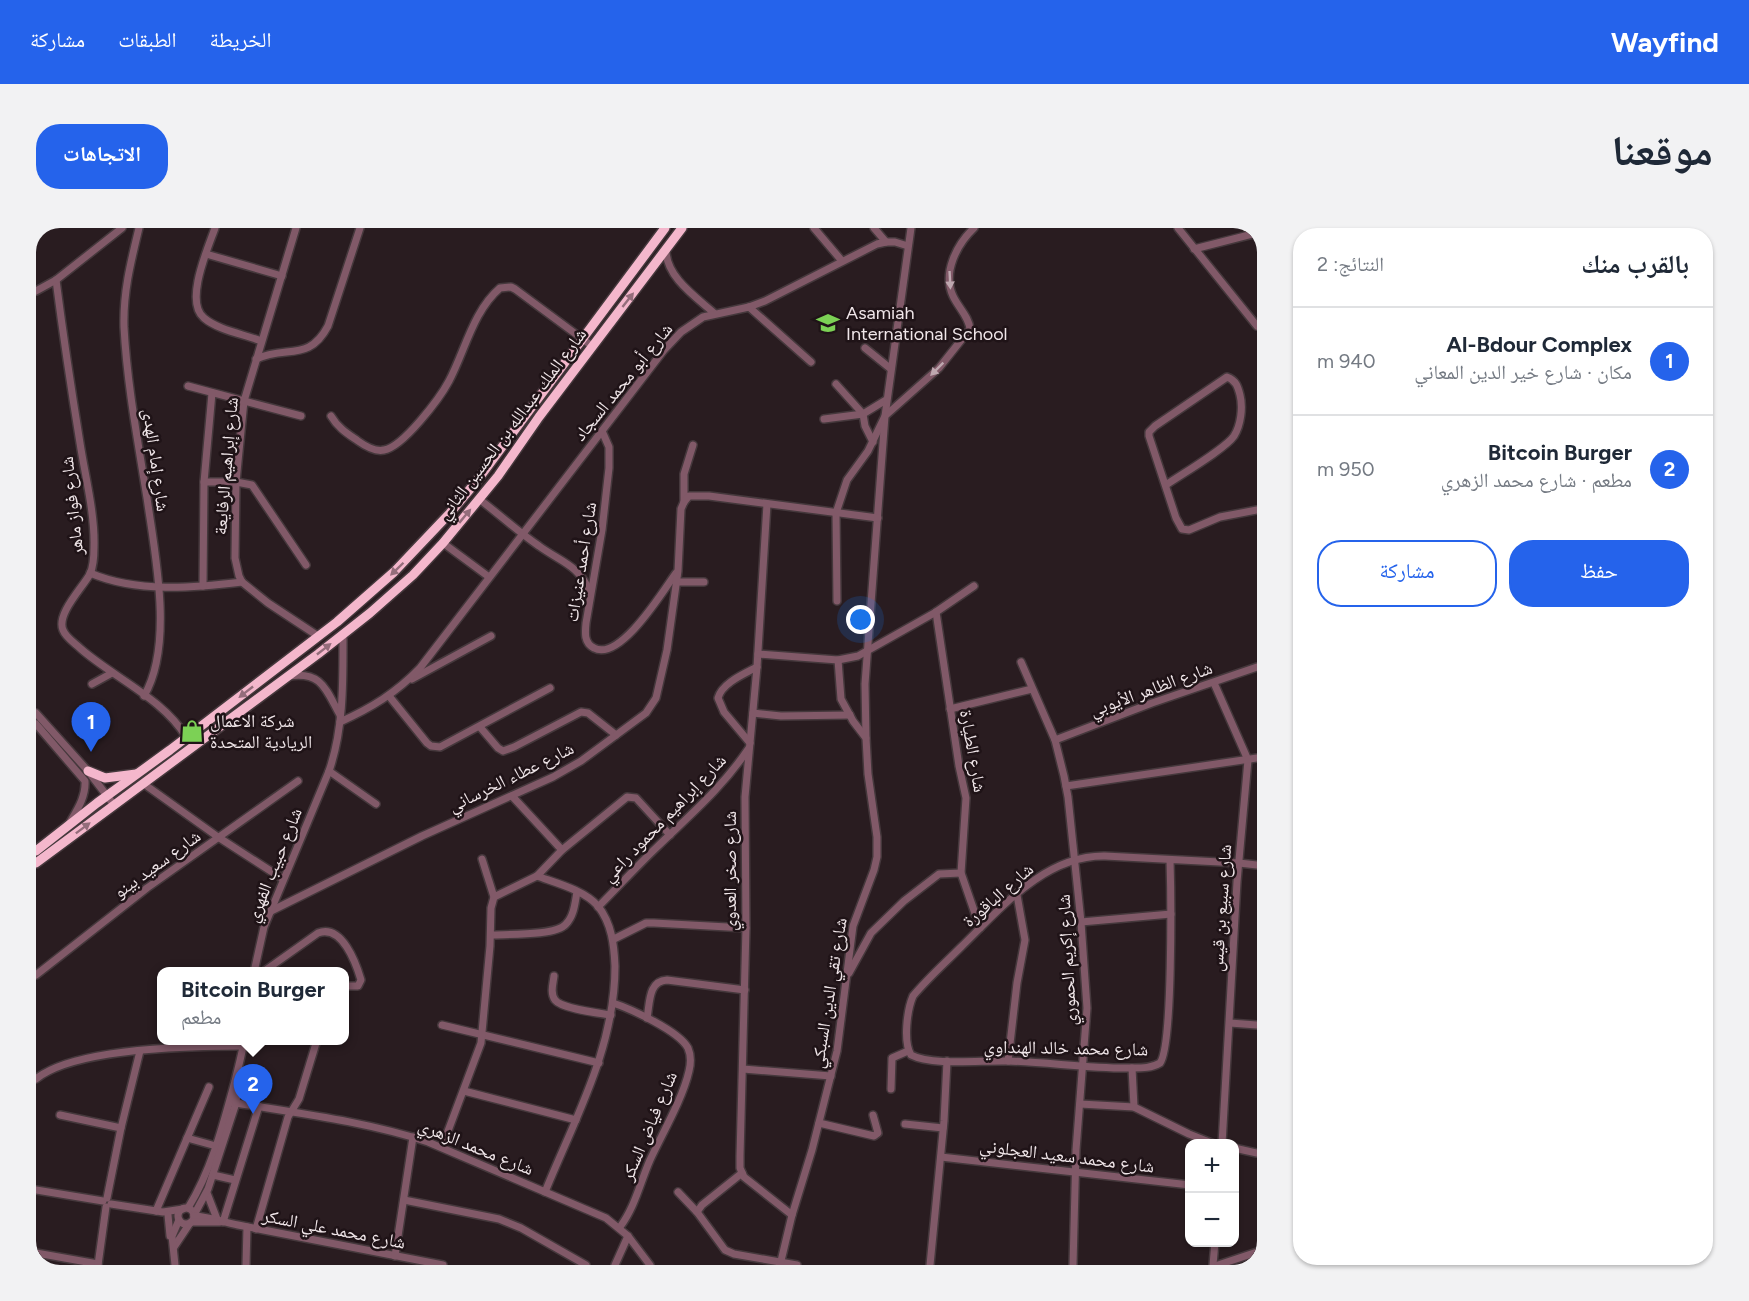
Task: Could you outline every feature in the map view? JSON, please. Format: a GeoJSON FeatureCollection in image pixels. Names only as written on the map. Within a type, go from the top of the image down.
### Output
{"type":"FeatureCollection","features":[{"type":"Feature","properties":{"kind":"highway","name":"شارع الملك عبدالله بن الحسين الثاني"},"geometry":{"type":"LineString","coordinates":[[36,851],[318,636],[394,572],[450,513],[490,463],[665,228]]}},
{"type":"Feature","properties":{"kind":"highway","name":"شارع الملك عبدالله بن الحسين الثاني"},"geometry":{"type":"LineString","coordinates":[[36,863],[343,635],[407,580],[443,543],[479,499],[682,228]]}},
{"type":"Feature","properties":{"kind":"highway"},"geometry":{"type":"LineString","coordinates":[[88,771],[105,778],[138,773]]}},
{"type":"Feature","properties":{"kind":"street"},"geometry":{"type":"LineString","coordinates":[[36,291],[56,280],[122,228]]}},
{"type":"Feature","properties":{"kind":"street","name":"شارع إمام الهدى"},"geometry":{"type":"LineString","coordinates":[[139,228],[126,282],[124,327],[127,365],[158,587],[158,645],[153,677],[144,696]]}},
{"type":"Feature","properties":{"kind":"street"},"geometry":{"type":"LineString","coordinates":[[215,228],[196,288],[197,307],[200,314],[214,324],[261,341]]}},
{"type":"Feature","properties":{"kind":"street","name":"شارع إبراهيم الرفايعة"},"geometry":{"type":"LineString","coordinates":[[242,582],[235,558],[236,482],[244,401],[296,228]]}},
{"type":"Feature","properties":{"kind":"street"},"geometry":{"type":"LineString","coordinates":[[256,359],[278,352],[308,349],[322,337],[328,326],[360,228]]}},
{"type":"Feature","properties":{"kind":"street"},"geometry":{"type":"LineString","coordinates":[[814,228],[842,261]]}},
{"type":"Feature","properties":{"kind":"street"},"geometry":{"type":"LineString","coordinates":[[874,228],[886,242],[908,246]]}},
{"type":"Feature","properties":{"kind":"street"},"geometry":{"type":"LineString","coordinates":[[837,601],[836,513],[847,480],[873,442],[885,416],[911,228]]}},
{"type":"Feature","properties":{"kind":"street"},"geometry":{"type":"LineString","coordinates":[[885,416],[948,358],[968,332],[969,323],[953,296],[949,278],[950,267],[968,228]]}},
{"type":"Feature","properties":{"kind":"street"},"geometry":{"type":"LineString","coordinates":[[966,236],[974,228]]}},
{"type":"Feature","properties":{"kind":"street"},"geometry":{"type":"LineString","coordinates":[[1178,228],[1257,326]]}},
{"type":"Feature","properties":{"kind":"street"},"geometry":{"type":"LineString","coordinates":[[1194,249],[1257,233]]}},
{"type":"Feature","properties":{"kind":"street","name":"شارع أبو محمد السجاد"},"geometry":{"type":"LineString","coordinates":[[522,533],[672,341],[690,324],[714,313],[749,307],[787,291],[867,248],[886,242]]}},
{"type":"Feature","properties":{"kind":"street"},"geometry":{"type":"LineString","coordinates":[[666,250],[671,271],[714,313]]}},
{"type":"Feature","properties":{"kind":"street"},"geometry":{"type":"LineString","coordinates":[[206,254],[282,276]]}},
{"type":"Feature","properties":{"kind":"street"},"geometry":{"type":"LineString","coordinates":[[652,268],[671,271]]}},
{"type":"Feature","properties":{"kind":"street","name":"شارع فواز ماهر"},"geometry":{"type":"LineString","coordinates":[[56,280],[66,363],[93,530],[94,561],[90,573],[68,606],[62,627],[67,637],[175,720],[186,737]]}},
{"type":"Feature","properties":{"kind":"street"},"geometry":{"type":"LineString","coordinates":[[331,417],[344,431],[371,448],[383,450],[399,443],[446,387],[479,316],[491,297],[500,288],[515,289],[592,346]]}},
{"type":"Feature","properties":{"kind":"street"},"geometry":{"type":"LineString","coordinates":[[703,304],[703,317]]}},
{"type":"Feature","properties":{"kind":"street"},"geometry":{"type":"LineString","coordinates":[[749,307],[811,362]]}},
{"type":"Feature","properties":{"kind":"street"},"geometry":{"type":"LineString","coordinates":[[865,348],[891,369]]}},
{"type":"Feature","properties":{"kind":"street"},"geometry":{"type":"LineString","coordinates":[[1166,485],[1233,438],[1239,424],[1241,410],[1240,396],[1231,378],[1224,379],[1151,429],[1149,435],[1176,518],[1185,530],[1220,517],[1257,510]]}},
{"type":"Feature","properties":{"kind":"street"},"geometry":{"type":"LineString","coordinates":[[836,384],[863,414],[865,426],[873,442]]}},
{"type":"Feature","properties":{"kind":"street"},"geometry":{"type":"LineString","coordinates":[[188,386],[301,416]]}},
{"type":"Feature","properties":{"kind":"street"},"geometry":{"type":"LineString","coordinates":[[203,586],[204,482],[212,393]]}},
{"type":"Feature","properties":{"kind":"street"},"geometry":{"type":"LineString","coordinates":[[824,419],[863,414],[886,400]]}},
{"type":"Feature","properties":{"kind":"street","name":"شارع تقي الدين السبكي"},"geometry":{"type":"LineString","coordinates":[[780,1264],[819,1123],[841,1030],[853,926],[878,857],[868,774],[865,684],[885,416]]}},
{"type":"Feature","properties":{"kind":"street","name":"شارع أحمد عنيزات"},"geometry":{"type":"LineString","coordinates":[[602,431],[609,447],[609,468],[586,638],[594,648],[608,650],[621,642],[678,571]]}},
{"type":"Feature","properties":{"kind":"street","name":"شارع عطاء الخرساني"},"geometry":{"type":"LineString","coordinates":[[271,911],[422,836],[553,777],[581,761],[646,713],[656,698],[667,650],[678,571],[684,474],[693,445]]}},
{"type":"Feature","properties":{"kind":"street"},"geometry":{"type":"LineString","coordinates":[[204,482],[249,483],[255,487],[306,565]]}},
{"type":"Feature","properties":{"kind":"street"},"geometry":{"type":"LineString","coordinates":[[684,502],[689,496],[699,495],[878,518]]}},
{"type":"Feature","properties":{"kind":"street"},"geometry":{"type":"LineString","coordinates":[[479,499],[538,546],[572,566],[585,581],[591,593]]}},
{"type":"Feature","properties":{"kind":"street","name":"شارع صخر العدوي"},"geometry":{"type":"LineString","coordinates":[[742,1173],[740,1156],[746,928],[744,816],[758,654],[767,504]]}},
{"type":"Feature","properties":{"kind":"street"},"geometry":{"type":"LineString","coordinates":[[405,684],[432,654],[522,533]]}},
{"type":"Feature","properties":{"kind":"street"},"geometry":{"type":"LineString","coordinates":[[443,543],[489,577]]}},
{"type":"Feature","properties":{"kind":"street"},"geometry":{"type":"LineString","coordinates":[[90,573],[110,580],[158,587],[242,582],[259,597],[318,636]]}},
{"type":"Feature","properties":{"kind":"street"},"geometry":{"type":"LineString","coordinates":[[676,582],[704,582]]}},
{"type":"Feature","properties":{"kind":"street"},"geometry":{"type":"LineString","coordinates":[[758,654],[838,660],[858,656],[936,612],[974,586]]}},
{"type":"Feature","properties":{"kind":"street","name":"شارع الطيارة"},"geometry":{"type":"LineString","coordinates":[[936,612],[967,803],[961,873],[980,928]]}},
{"type":"Feature","properties":{"kind":"street","name":"شارع حبيب الفهري"},"geometry":{"type":"LineString","coordinates":[[255,967],[262,934],[336,749],[340,719],[343,635]]}},
{"type":"Feature","properties":{"kind":"street"},"geometry":{"type":"LineString","coordinates":[[288,676],[314,677],[324,687],[340,719],[367,710],[405,684],[491,636]]}},
{"type":"Feature","properties":{"kind":"street"},"geometry":{"type":"LineString","coordinates":[[838,660],[840,694],[850,715],[866,738]]}},
{"type":"Feature","properties":{"kind":"street","name":"شارع إكريم الحموري"},"geometry":{"type":"LineString","coordinates":[[1021,662],[1055,740],[1066,786],[1081,922],[1087,1002],[1076,1173],[1073,1265]]}},
{"type":"Feature","properties":{"kind":"street"},"geometry":{"type":"LineString","coordinates":[[750,745],[720,707],[718,698],[721,690],[727,685],[757,667]]}},
{"type":"Feature","properties":{"kind":"street","name":"شارع الظاهر الأيوبي"},"geometry":{"type":"LineString","coordinates":[[1055,740],[1152,703],[1257,667]]}},
{"type":"Feature","properties":{"kind":"street"},"geometry":{"type":"LineString","coordinates":[[92,684],[112,673]]}},
{"type":"Feature","properties":{"kind":"street","name":"شارع سبيع بن قيس"},"geometry":{"type":"LineString","coordinates":[[1214,683],[1248,760],[1239,863],[1222,1139]]}},
{"type":"Feature","properties":{"kind":"street"},"geometry":{"type":"LineString","coordinates":[[389,696],[431,746],[440,747],[550,688]]}},
{"type":"Feature","properties":{"kind":"street"},"geometry":{"type":"LineString","coordinates":[[950,709],[1032,689]]}},
{"type":"Feature","properties":{"kind":"street"},"geometry":{"type":"LineString","coordinates":[[480,727],[503,751],[581,712],[588,713],[616,735]]}},
{"type":"Feature","properties":{"kind":"street"},"geometry":{"type":"LineString","coordinates":[[753,713],[781,716],[850,715]]}},
{"type":"Feature","properties":{"kind":"street"},"geometry":{"type":"LineString","coordinates":[[37,719],[46,735],[85,781],[82,801],[68,826]]}},
{"type":"Feature","properties":{"kind":"street"},"geometry":{"type":"LineString","coordinates":[[37,719],[88,771],[114,805]]}},
{"type":"Feature","properties":{"kind":"street"},"geometry":{"type":"LineString","coordinates":[[36,735],[46,735]]}},
{"type":"Feature","properties":{"kind":"street","name":"شارع إبراهيم محمود راعي"},"geometry":{"type":"LineString","coordinates":[[598,907],[720,787],[750,745]]}},
{"type":"Feature","properties":{"kind":"street"},"geometry":{"type":"LineString","coordinates":[[1066,786],[1257,758]]}},
{"type":"Feature","properties":{"kind":"street"},"geometry":{"type":"LineString","coordinates":[[329,771],[376,804]]}},
{"type":"Feature","properties":{"kind":"street","name":"شارع سعيد بينو"},"geometry":{"type":"LineString","coordinates":[[36,975],[147,888],[298,781]]}},
{"type":"Feature","properties":{"kind":"street"},"geometry":{"type":"LineString","coordinates":[[144,784],[218,837],[283,879]]}},
{"type":"Feature","properties":{"kind":"street"},"geometry":{"type":"LineString","coordinates":[[512,796],[562,850]]}},
{"type":"Feature","properties":{"kind":"street"},"geometry":{"type":"LineString","coordinates":[[494,897],[537,876],[562,850],[623,800],[630,797],[636,798],[670,835]]}},
{"type":"Feature","properties":{"kind":"street","name":"شارع الباقورة"},"geometry":{"type":"LineString","coordinates":[[908,1051],[908,1014],[913,996],[980,928],[1046,872],[1074,859],[1105,856],[1257,865]]}},
{"type":"Feature","properties":{"kind":"street"},"geometry":{"type":"LineString","coordinates":[[442,1147],[477,1055],[482,1035],[491,935],[491,908],[494,897],[482,859]]}},
{"type":"Feature","properties":{"kind":"street","name":"شارع محمد خالد الهنداوي"},"geometry":{"type":"LineString","coordinates":[[947,1061],[1008,1061],[1132,1068],[1156,1065],[1163,1059],[1171,914],[1170,860]]}},
{"type":"Feature","properties":{"kind":"street"},"geometry":{"type":"LineString","coordinates":[[847,978],[866,940],[885,919],[932,878],[945,873],[961,873]]}},
{"type":"Feature","properties":{"kind":"street"},"geometry":{"type":"LineString","coordinates":[[537,876],[577,892],[598,907],[614,939],[613,1003],[599,1063],[545,1191]]}},
{"type":"Feature","properties":{"kind":"street"},"geometry":{"type":"LineString","coordinates":[[491,935],[547,932],[563,927],[572,914],[577,892]]}},
{"type":"Feature","properties":{"kind":"street"},"geometry":{"type":"LineString","coordinates":[[1008,1061],[1017,983],[1025,940],[1017,895]]}},
{"type":"Feature","properties":{"kind":"street"},"geometry":{"type":"LineString","coordinates":[[1081,922],[1171,914]]}},
{"type":"Feature","properties":{"kind":"street"},"geometry":{"type":"LineString","coordinates":[[614,939],[646,923],[746,928]]}},
{"type":"Feature","properties":{"kind":"street"},"geometry":{"type":"LineString","coordinates":[[270,967],[318,933],[329,931],[334,933],[347,948],[358,968],[361,980],[358,986],[349,986]]}},
{"type":"Feature","properties":{"kind":"street"},"geometry":{"type":"LineString","coordinates":[[554,976],[553,996],[560,1004],[611,1015]]}},
{"type":"Feature","properties":{"kind":"street"},"geometry":{"type":"LineString","coordinates":[[647,1018],[652,988],[659,981],[667,980],[745,990]]}},
{"type":"Feature","properties":{"kind":"street","name":"شارع فياض السكر"},"geometry":{"type":"LineString","coordinates":[[613,1003],[634,1010],[685,1044],[689,1050],[690,1064],[685,1084],[649,1163],[631,1212],[620,1227]]}},
{"type":"Feature","properties":{"kind":"street"},"geometry":{"type":"LineString","coordinates":[[1230,1023],[1257,1025]]}},
{"type":"Feature","properties":{"kind":"street"},"geometry":{"type":"LineString","coordinates":[[442,1025],[599,1063]]}},
{"type":"Feature","properties":{"kind":"street"},"geometry":{"type":"LineString","coordinates":[[36,1079],[49,1071],[84,1059],[140,1051],[218,1045]]}},
{"type":"Feature","properties":{"kind":"street"},"geometry":{"type":"LineString","coordinates":[[173,1244],[193,1219],[207,1193],[233,1102],[244,1045]]}},
{"type":"Feature","properties":{"kind":"street"},"geometry":{"type":"LineString","coordinates":[[256,1229],[272,1167],[316,1045]]}},
{"type":"Feature","properties":{"kind":"street"},"geometry":{"type":"LineString","coordinates":[[36,1253],[98,1264],[121,1128],[140,1051]]}},
{"type":"Feature","properties":{"kind":"street"},"geometry":{"type":"LineString","coordinates":[[891,1089],[892,1058],[908,1051],[914,1057],[947,1061],[941,1157],[930,1265]]}},
{"type":"Feature","properties":{"kind":"street"},"geometry":{"type":"LineString","coordinates":[[1132,1068],[1134,1107]]}},
{"type":"Feature","properties":{"kind":"street"},"geometry":{"type":"LineString","coordinates":[[743,1069],[831,1076]]}},
{"type":"Feature","properties":{"kind":"street"},"geometry":{"type":"LineString","coordinates":[[173,1244],[162,1212],[187,1138],[209,1087]]}},
{"type":"Feature","properties":{"kind":"street"},"geometry":{"type":"LineString","coordinates":[[464,1091],[576,1120]]}},
{"type":"Feature","properties":{"kind":"street"},"geometry":{"type":"LineString","coordinates":[[174,1265],[172,1232],[179,1220],[178,1215],[185,1209],[202,1183],[233,1102]]}},
{"type":"Feature","properties":{"kind":"street","name":"شارع محمد الزهري"},"geometry":{"type":"LineString","coordinates":[[233,1102],[291,1111],[413,1137],[442,1147],[594,1211],[620,1227],[650,1265]]}},
{"type":"Feature","properties":{"kind":"street"},"geometry":{"type":"LineString","coordinates":[[1080,1104],[1134,1107],[1203,1139]]}},
{"type":"Feature","properties":{"kind":"street"},"geometry":{"type":"LineString","coordinates":[[220,1221],[259,1106]]}},
{"type":"Feature","properties":{"kind":"street"},"geometry":{"type":"LineString","coordinates":[[60,1115],[121,1128]]}},
{"type":"Feature","properties":{"kind":"street"},"geometry":{"type":"LineString","coordinates":[[819,1123],[874,1136],[878,1133],[873,1115]]}},
{"type":"Feature","properties":{"kind":"street"},"geometry":{"type":"LineString","coordinates":[[905,1124],[943,1128]]}},
{"type":"Feature","properties":{"kind":"street"},"geometry":{"type":"LineString","coordinates":[[395,1256],[413,1137]]}},
{"type":"Feature","properties":{"kind":"street"},"geometry":{"type":"LineString","coordinates":[[187,1138],[216,1146]]}},
{"type":"Feature","properties":{"kind":"street"},"geometry":{"type":"LineString","coordinates":[[1239,1149],[1257,1153]]}},
{"type":"Feature","properties":{"kind":"street","name":"شارع محمد سعيد العجلوني"},"geometry":{"type":"LineString","coordinates":[[941,1157],[1185,1184]]}},
{"type":"Feature","properties":{"kind":"street"},"geometry":{"type":"LineString","coordinates":[[697,1212],[702,1205],[742,1173],[748,1181],[792,1215]]}},
{"type":"Feature","properties":{"kind":"street"},"geometry":{"type":"LineString","coordinates":[[213,1175],[235,1180]]}},
{"type":"Feature","properties":{"kind":"street"},"geometry":{"type":"LineString","coordinates":[[36,1190],[162,1212],[183,1224],[193,1219]]}},
{"type":"Feature","properties":{"kind":"street"},"geometry":{"type":"LineString","coordinates":[[678,1192],[697,1212],[725,1250],[780,1264],[797,1265]]}},
{"type":"Feature","properties":{"kind":"street"},"geometry":{"type":"LineString","coordinates":[[207,1193],[220,1221]]}},
{"type":"Feature","properties":{"kind":"street"},"geometry":{"type":"LineString","coordinates":[[404,1200],[499,1220],[521,1228],[586,1265]]}},
{"type":"Feature","properties":{"kind":"street"},"geometry":{"type":"LineString","coordinates":[[162,1212],[192,1210],[193,1219]]}},
{"type":"Feature","properties":{"kind":"street","name":"شارع محمد علي السكر"},"geometry":{"type":"LineString","coordinates":[[193,1219],[220,1221],[443,1265]]}},
{"type":"Feature","properties":{"kind":"street"},"geometry":{"type":"LineString","coordinates":[[246,1265],[247,1227]]}},
{"type":"Feature","properties":{"kind":"street"},"geometry":{"type":"LineString","coordinates":[[615,1265],[628,1236]]}},
{"type":"Feature","properties":{"kind":"street"},"geometry":{"type":"LineString","coordinates":[[1213,1265],[1215,1247]]}},
{"type":"Feature","properties":{"kind":"street"},"geometry":{"type":"LineString","coordinates":[[1218,1265],[1257,1252]]}},
{"type":"Feature","properties":{"kind":"place","name":"Asamiah International School"},"geometry":{"type":"Point","coordinates":[828,323]}},
{"type":"Feature","properties":{"kind":"place","name":"شركة الاعمال الريادية المتحدة"},"geometry":{"type":"Point","coordinates":[192,731]}},
{"type":"Feature","properties":{"kind":"place","name":"Al-Bdour Complex"},"geometry":{"type":"Point","coordinates":[91,752]}},
{"type":"Feature","properties":{"kind":"place","name":"Bitcoin Burger"},"geometry":{"type":"Point","coordinates":[253,1114]}}]}
